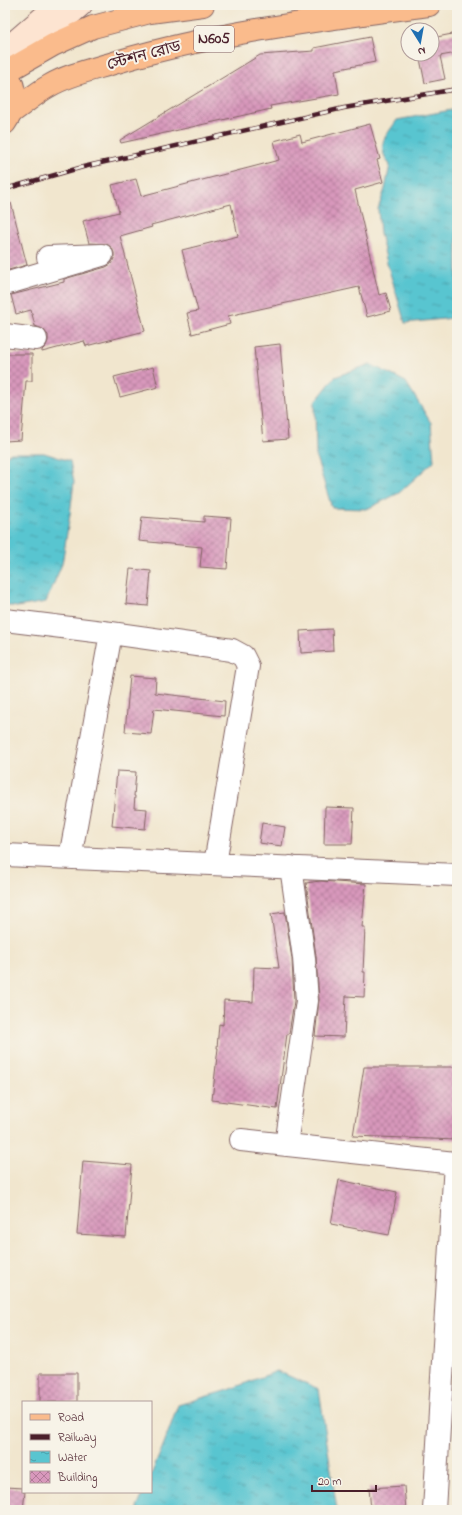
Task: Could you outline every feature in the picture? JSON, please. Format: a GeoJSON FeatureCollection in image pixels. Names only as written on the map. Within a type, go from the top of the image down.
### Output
{"type":"FeatureCollection","features":[{"type":"Feature","properties":{"kind":"main road"},"geometry":{"type":"LineString","coordinates":[[5,50],[57,5]]}},
{"type":"Feature","properties":{"kind":"main road"},"geometry":{"type":"LineString","coordinates":[[5,71],[81,5]]}},
{"type":"Feature","properties":{"kind":"main road","name":"N605"},"geometry":{"type":"LineString","coordinates":[[8,117],[15,102],[15,91],[12,82],[5,71],[52,46],[93,27],[144,9],[203,5]]}},
{"type":"Feature","properties":{"kind":"main road","name":"স্টেশন রোড"},"geometry":{"type":"LineString","coordinates":[[8,117],[49,86],[76,75],[143,54],[270,28],[429,5]]}},
{"type":"Feature","properties":{"kind":"street"},"geometry":{"type":"LineString","coordinates":[[5,284],[102,255],[48,257]]}},
{"type":"Feature","properties":{"kind":"street"},"geometry":{"type":"LineString","coordinates":[[5,335],[36,339]]}},
{"type":"Feature","properties":{"kind":"street"},"geometry":{"type":"LineString","coordinates":[[5,620],[232,650],[242,656],[248,666],[215,864]]}},
{"type":"Feature","properties":{"kind":"street"},"geometry":{"type":"LineString","coordinates":[[70,858],[111,633]]}},
{"type":"Feature","properties":{"kind":"street"},"geometry":{"type":"LineString","coordinates":[[5,855],[457,875]]}},
{"type":"Feature","properties":{"kind":"street"},"geometry":{"type":"LineString","coordinates":[[286,1145],[307,1001],[304,958],[291,867]]}},
{"type":"Feature","properties":{"kind":"street"},"geometry":{"type":"LineString","coordinates":[[241,1140],[455,1163],[434,1510]]}},
{"type":"Feature","properties":{"kind":"water"},"geometry":{"type":"Polygon","coordinates":[[[457,109],[457,317],[405,323],[387,263],[380,233],[378,209],[385,189],[390,165],[383,152],[383,141],[397,120],[457,109]]]}},
{"type":"Feature","properties":{"kind":"water"},"geometry":{"type":"Polygon","coordinates":[[[370,364],[406,382],[431,423],[434,461],[399,493],[367,509],[332,508],[316,457],[315,402],[335,377],[370,364]]]}},
{"type":"Feature","properties":{"kind":"water"},"geometry":{"type":"Polygon","coordinates":[[[11,453],[44,453],[70,461],[74,482],[62,564],[46,602],[17,607],[5,605],[5,457],[11,453]]]}},
{"type":"Feature","properties":{"kind":"water"},"geometry":{"type":"Polygon","coordinates":[[[277,1371],[319,1389],[337,1510],[139,1510],[137,1508],[144,1493],[152,1493],[152,1473],[178,1405],[228,1390],[277,1371]]]}},
{"type":"Feature","properties":{"kind":"building"},"geometry":{"type":"Polygon","coordinates":[[[457,33],[457,53],[440,56],[440,36],[457,33]]]}},
{"type":"Feature","properties":{"kind":"building"},"geometry":{"type":"Polygon","coordinates":[[[370,37],[375,62],[335,70],[339,94],[270,106],[271,109],[121,143],[120,140],[260,55],[314,51],[314,48],[370,37]]]}},
{"type":"Feature","properties":{"kind":"building"},"geometry":{"type":"Polygon","coordinates":[[[440,56],[445,79],[425,83],[421,62],[440,62],[440,56]]]}},
{"type":"Feature","properties":{"kind":"building"},"geometry":{"type":"Polygon","coordinates":[[[370,124],[380,159],[377,160],[383,182],[355,190],[379,295],[386,293],[391,311],[367,317],[359,287],[228,316],[230,324],[192,334],[187,313],[198,311],[182,250],[238,236],[231,204],[151,225],[152,227],[120,236],[145,331],[86,346],[84,341],[42,352],[48,341],[48,335],[43,329],[35,326],[31,310],[16,314],[11,295],[64,282],[64,279],[106,267],[111,264],[114,259],[112,248],[107,244],[89,243],[83,221],[119,212],[112,185],[136,179],[141,196],[279,160],[274,141],[300,134],[302,142],[370,124]]]}},
{"type":"Feature","properties":{"kind":"building"},"geometry":{"type":"Polygon","coordinates":[[[11,203],[27,265],[5,271],[5,204],[11,203]]]}},
{"type":"Feature","properties":{"kind":"building"},"geometry":{"type":"Polygon","coordinates":[[[280,344],[288,439],[263,441],[254,347],[280,344]]]}},
{"type":"Feature","properties":{"kind":"building"},"geometry":{"type":"Polygon","coordinates":[[[5,354],[32,354],[32,381],[26,381],[21,440],[5,441],[5,354]]]}},
{"type":"Feature","properties":{"kind":"building"},"geometry":{"type":"Polygon","coordinates":[[[153,367],[158,387],[120,397],[114,377],[153,367]]]}},
{"type":"Feature","properties":{"kind":"building"},"geometry":{"type":"Polygon","coordinates":[[[204,516],[231,518],[227,569],[200,567],[202,547],[139,541],[142,517],[204,522],[204,516]]]}},
{"type":"Feature","properties":{"kind":"building"},"geometry":{"type":"Polygon","coordinates":[[[130,569],[151,571],[148,606],[126,604],[130,569]]]}},
{"type":"Feature","properties":{"kind":"building"},"geometry":{"type":"Polygon","coordinates":[[[332,629],[333,651],[301,653],[300,631],[332,629]]]}},
{"type":"Feature","properties":{"kind":"building"},"geometry":{"type":"Polygon","coordinates":[[[130,676],[156,678],[155,693],[225,701],[224,716],[154,709],[151,734],[125,732],[130,676]]]}},
{"type":"Feature","properties":{"kind":"building"},"geometry":{"type":"Polygon","coordinates":[[[117,771],[136,772],[134,808],[147,809],[145,829],[112,826],[117,771]]]}},
{"type":"Feature","properties":{"kind":"building"},"geometry":{"type":"Polygon","coordinates":[[[325,807],[354,808],[352,844],[324,844],[325,807]]]}},
{"type":"Feature","properties":{"kind":"building"},"geometry":{"type":"Polygon","coordinates":[[[262,823],[285,827],[282,846],[259,843],[262,823]]]}},
{"type":"Feature","properties":{"kind":"building"},"geometry":{"type":"Polygon","coordinates":[[[320,881],[366,884],[362,927],[365,927],[363,972],[365,972],[364,997],[346,996],[344,1037],[315,1036],[319,1000],[316,956],[306,883],[320,881]]]}},
{"type":"Feature","properties":{"kind":"building"},"geometry":{"type":"Polygon","coordinates":[[[285,912],[292,959],[294,1001],[289,1034],[287,1034],[277,1109],[212,1100],[218,1048],[219,1024],[223,1025],[224,1000],[253,1002],[254,967],[279,968],[271,914],[285,912]]]}},
{"type":"Feature","properties":{"kind":"building"},"geometry":{"type":"Polygon","coordinates":[[[364,1067],[457,1067],[457,1140],[353,1136],[364,1067]]]}},
{"type":"Feature","properties":{"kind":"building"},"geometry":{"type":"Polygon","coordinates":[[[83,1161],[132,1165],[126,1237],[77,1234],[83,1161]]]}},
{"type":"Feature","properties":{"kind":"building"},"geometry":{"type":"Polygon","coordinates":[[[339,1180],[397,1192],[389,1235],[331,1224],[339,1180]]]}},
{"type":"Feature","properties":{"kind":"building"},"geometry":{"type":"Polygon","coordinates":[[[40,1373],[77,1373],[77,1401],[40,1401],[40,1373]]]}},
{"type":"Feature","properties":{"kind":"building"},"geometry":{"type":"Polygon","coordinates":[[[404,1486],[406,1510],[371,1510],[369,1488],[404,1486]]]}},
{"type":"Feature","properties":{"kind":"building"},"geometry":{"type":"Polygon","coordinates":[[[5,1487],[22,1488],[22,1493],[25,1493],[23,1510],[5,1510],[5,1487]]]}},
{"type":"Feature","properties":{"kind":"railway"},"geometry":{"type":"LineString","coordinates":[[5,189],[83,167],[344,108],[457,89]]}}]}
